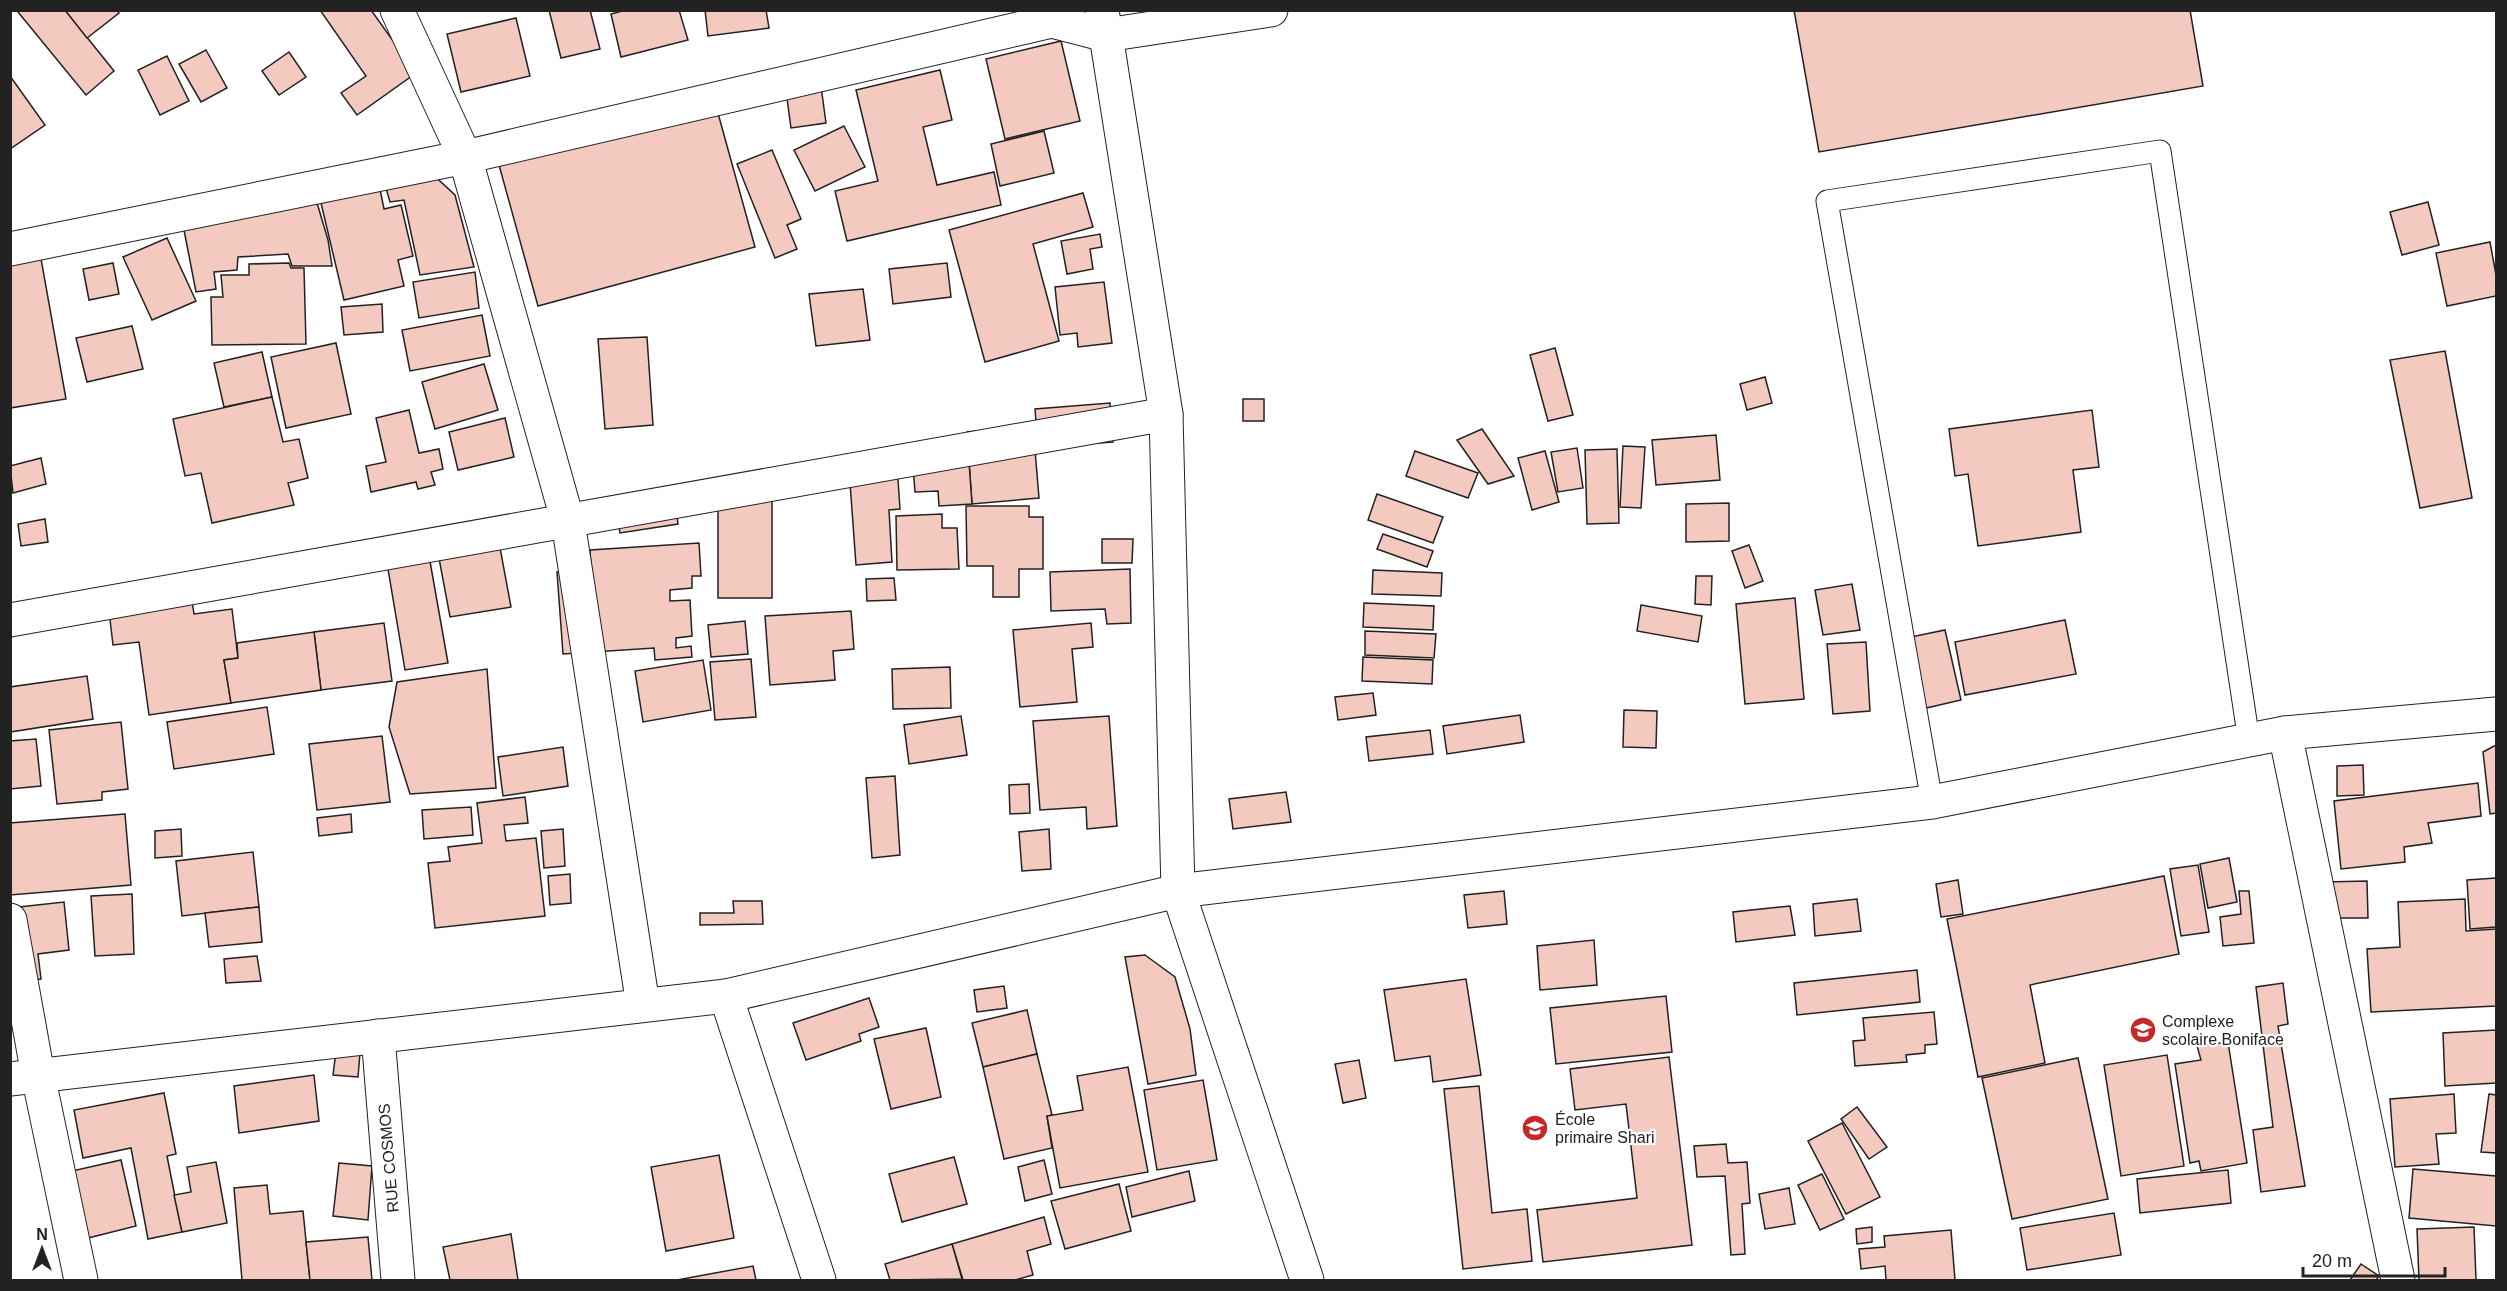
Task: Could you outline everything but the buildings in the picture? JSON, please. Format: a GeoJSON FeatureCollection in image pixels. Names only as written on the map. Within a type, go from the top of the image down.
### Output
{"type":"FeatureCollection","features":[{"type":"Feature","properties":{"kind":"street"},"geometry":{"type":"LineString","coordinates":[[397,10],[465,157],[568,522],[643,1005]]}},
{"type":"Feature","properties":{"kind":"street"},"geometry":{"type":"LineString","coordinates":[[10,249],[465,157],[1052,21],[1104,23],[1271,10]]}},
{"type":"Feature","properties":{"kind":"street"},"geometry":{"type":"LineString","coordinates":[[1104,23],[1166,414],[1178,891],[1307,1281]]}},
{"type":"Feature","properties":{"kind":"street"},"geometry":{"type":"LineString","coordinates":[[10,620],[1166,414]]}},
{"type":"Feature","properties":{"kind":"street"},"geometry":{"type":"LineString","coordinates":[[24,1077],[726,996],[1178,891],[1932,802],[2285,733],[2496,714]]}},
{"type":"Feature","properties":{"kind":"street"},"geometry":{"type":"LineString","coordinates":[[2285,733],[2398,1281]]}},
{"type":"Feature","properties":{"kind":"street"},"geometry":{"type":"LineString","coordinates":[[10,920],[24,1077],[81,1281]]}},
{"type":"Feature","properties":{"kind":"street"},"geometry":{"type":"LineString","coordinates":[[726,996],[819,1281]]}},
{"type":"Feature","properties":{"kind":"street","name":"RUE COSMOS"},"geometry":{"type":"LineString","coordinates":[[378,1036],[398,1281]]}},
{"type":"Feature","properties":{"kind":"lane"},"geometry":{"type":"LineString","coordinates":[[1932,802],[1827,201],[2160,151],[2249,741]]}},
{"type":"Feature","properties":{"kind":"place","name":"Complexe scolaire Boniface"},"geometry":{"type":"Point","coordinates":[2143,1030]}},
{"type":"Feature","properties":{"kind":"place","name":"École primaire Shari"},"geometry":{"type":"Point","coordinates":[1535,1128]}}]}
